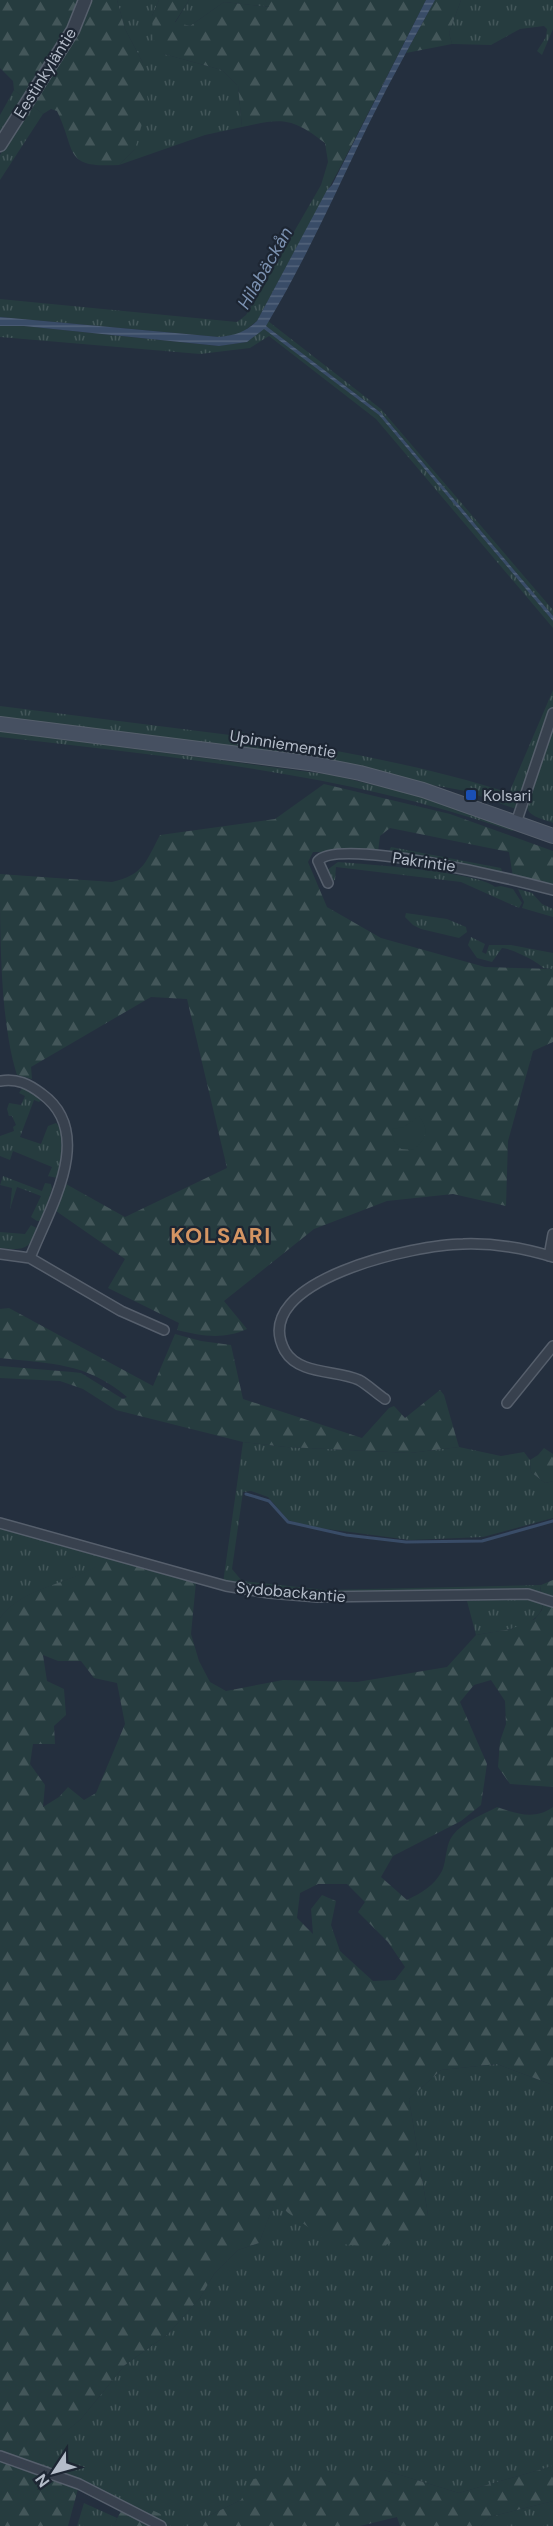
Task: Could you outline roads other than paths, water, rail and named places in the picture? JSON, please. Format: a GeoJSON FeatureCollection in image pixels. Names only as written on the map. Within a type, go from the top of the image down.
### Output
{"type":"FeatureCollection","features":[{"type":"Feature","properties":{"kind":"main road","name":"Upinniementie"},"geometry":{"type":"LineString","coordinates":[[0,724],[309,764],[394,782],[553,836]]}},
{"type":"Feature","properties":{"kind":"street","name":"Eestinkyläntie"},"geometry":{"type":"LineString","coordinates":[[0,145],[73,30],[85,0]]}},
{"type":"Feature","properties":{"kind":"street"},"geometry":{"type":"LineString","coordinates":[[516,823],[553,713]]}},
{"type":"Feature","properties":{"kind":"street","name":"Pakrintie"},"geometry":{"type":"LineString","coordinates":[[328,883],[318,861],[326,855],[349,853],[461,868],[553,890]]}},
{"type":"Feature","properties":{"kind":"street"},"geometry":{"type":"LineString","coordinates":[[0,1081],[18,1080],[46,1096],[62,1117],[68,1133],[65,1170],[30,1258]]}},
{"type":"Feature","properties":{"kind":"street"},"geometry":{"type":"LineString","coordinates":[[385,1399],[358,1380],[294,1362],[281,1341],[279,1321],[286,1307],[316,1285],[351,1268],[403,1252],[433,1246],[464,1244],[520,1249],[551,1257],[553,1234]]}},
{"type":"Feature","properties":{"kind":"street"},"geometry":{"type":"LineString","coordinates":[[0,1254],[30,1258],[121,1311],[164,1330]]}},
{"type":"Feature","properties":{"kind":"street"},"geometry":{"type":"LineString","coordinates":[[507,1403],[553,1346]]}},
{"type":"Feature","properties":{"kind":"street","name":"Sydobackantie"},"geometry":{"type":"LineString","coordinates":[[0,1522],[226,1586],[269,1593],[351,1597],[528,1594],[553,1602]]}},
{"type":"Feature","properties":{"kind":"street"},"geometry":{"type":"LineString","coordinates":[[0,2456],[79,2484],[161,2526]]}},
{"type":"Feature","properties":{"kind":"water"},"geometry":{"type":"Polygon","coordinates":[[[426,0],[435,0],[378,106],[304,258],[266,326],[381,413],[553,616],[553,621],[379,415],[264,329],[247,342],[219,346],[24,326],[0,326],[0,317],[219,337],[240,332],[253,325],[327,190],[332,185],[426,0]]]}},
{"type":"Feature","properties":{"kind":"waterway"},"geometry":{"type":"LineString","coordinates":[[246,1494],[269,1501],[288,1522],[346,1535],[406,1542],[482,1541],[553,1521]]}},
{"type":"Feature","properties":{"kind":"place","name":"Kolsari"},"geometry":{"type":"Point","coordinates":[471,795]}},
{"type":"Feature","properties":{"kind":"district","name":"KOLSARI"},"geometry":{"type":"Point","coordinates":[221,1235]}},
{"type":"Feature","properties":{"kind":"water label","name":"Hilabäckån"},"geometry":{"type":"Point","coordinates":[265,268]}}]}
